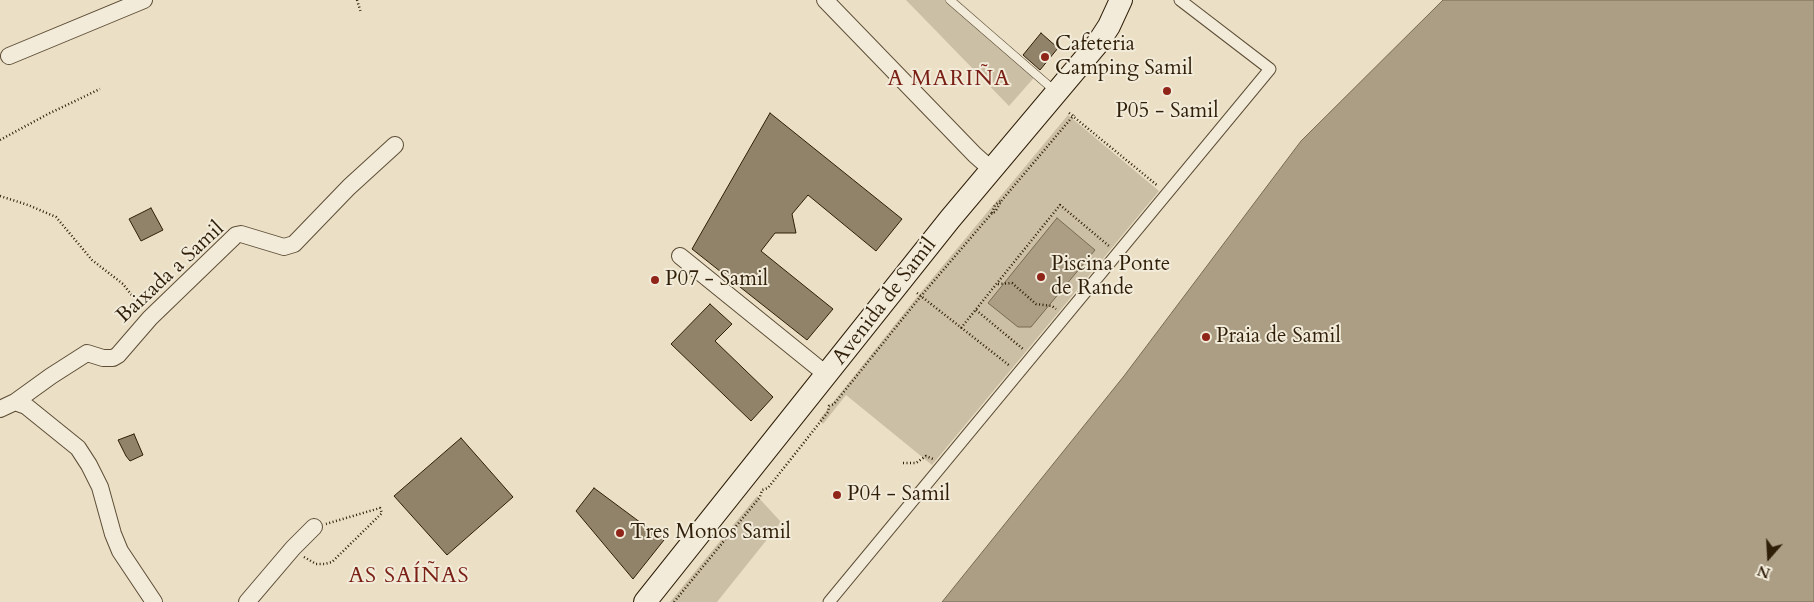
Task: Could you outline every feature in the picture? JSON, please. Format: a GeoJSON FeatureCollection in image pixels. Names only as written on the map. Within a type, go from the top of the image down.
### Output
{"type":"FeatureCollection","features":[{"type":"Feature","properties":{"kind":"main road","name":"Avenida de Samil"},"geometry":{"type":"LineString","coordinates":[[645,602],[992,170],[1098,43],[1121,0]]}},
{"type":"Feature","properties":{"kind":"street"},"geometry":{"type":"LineString","coordinates":[[9,56],[144,0]]}},
{"type":"Feature","properties":{"kind":"street"},"geometry":{"type":"LineString","coordinates":[[825,0],[975,155],[992,170]]}},
{"type":"Feature","properties":{"kind":"street"},"geometry":{"type":"LineString","coordinates":[[829,602],[1270,69],[1180,0]]}},
{"type":"Feature","properties":{"kind":"street","name":"Baixada a Samil"},"geometry":{"type":"LineString","coordinates":[[0,409],[15,402],[87,353],[103,358],[113,358],[118,355],[150,318],[236,236],[241,234],[284,248],[294,244],[349,186],[395,144]]}},
{"type":"Feature","properties":{"kind":"street"},"geometry":{"type":"LineString","coordinates":[[680,256],[827,375]]}},
{"type":"Feature","properties":{"kind":"street"},"geometry":{"type":"LineString","coordinates":[[15,402],[26,406],[78,448],[100,487],[113,534],[120,551],[154,602]]}},
{"type":"Feature","properties":{"kind":"street"},"geometry":{"type":"LineString","coordinates":[[247,602],[293,548],[314,527]]}},
{"type":"Feature","properties":{"kind":"lane"},"geometry":{"type":"LineString","coordinates":[[950,0],[1056,92]]}},
{"type":"Feature","properties":{"kind":"path"},"geometry":{"type":"LineString","coordinates":[[357,0],[361,13]]}},
{"type":"Feature","properties":{"kind":"path"},"geometry":{"type":"LineString","coordinates":[[0,140],[100,89]]}},
{"type":"Feature","properties":{"kind":"path"},"geometry":{"type":"LineString","coordinates":[[1069,112],[1167,194]]}},
{"type":"Feature","properties":{"kind":"path"},"geometry":{"type":"LineString","coordinates":[[674,602],[760,497],[762,490],[768,488],[828,412],[829,406],[834,404],[922,296],[992,213],[995,212],[1002,200],[1074,116]]}},
{"type":"Feature","properties":{"kind":"path"},"geometry":{"type":"LineString","coordinates":[[0,196],[56,217],[92,260],[123,284],[150,318]]}},
{"type":"Feature","properties":{"kind":"path"},"geometry":{"type":"LineString","coordinates":[[992,213],[994,204],[1002,200]]}},
{"type":"Feature","properties":{"kind":"path"},"geometry":{"type":"LineString","coordinates":[[961,328],[1060,205],[1118,253]]}},
{"type":"Feature","properties":{"kind":"path"},"geometry":{"type":"LineString","coordinates":[[996,284],[1012,283],[1036,304],[1052,306]]}},
{"type":"Feature","properties":{"kind":"path"},"geometry":{"type":"LineString","coordinates":[[917,293],[1019,374]]}},
{"type":"Feature","properties":{"kind":"path"},"geometry":{"type":"LineString","coordinates":[[976,310],[1032,357]]}},
{"type":"Feature","properties":{"kind":"path"},"geometry":{"type":"LineString","coordinates":[[862,361],[866,364]]}},
{"type":"Feature","properties":{"kind":"path"},"geometry":{"type":"LineString","coordinates":[[797,442],[801,446]]}},
{"type":"Feature","properties":{"kind":"path"},"geometry":{"type":"LineString","coordinates":[[903,464],[916,463],[926,456],[936,460],[942,466]]}},
{"type":"Feature","properties":{"kind":"path"},"geometry":{"type":"LineString","coordinates":[[293,548],[316,564],[332,562],[382,512],[380,508],[314,527]]}},
{"type":"Feature","properties":{"kind":"shaded area"},"geometry":{"type":"Polygon","coordinates":[[[906,0],[958,0],[1039,72],[1009,106],[906,0]]]}},
{"type":"Feature","properties":{"kind":"shaded area"},"geometry":{"type":"Polygon","coordinates":[[[1443,0],[1814,0],[1814,602],[942,602],[1124,376],[1301,141],[1443,0]]]}},
{"type":"Feature","properties":{"kind":"shaded area"},"geometry":{"type":"Polygon","coordinates":[[[1068,115],[1159,191],[932,465],[846,395],[823,424],[819,420],[916,298],[1068,115]]]}},
{"type":"Feature","properties":{"kind":"shaded area","name":"Piscina Ponte de Rande"},"geometry":{"type":"Polygon","coordinates":[[[1057,218],[1095,250],[1031,327],[1018,327],[988,303],[1057,218]]]}},
{"type":"Feature","properties":{"kind":"shaded area"},"geometry":{"type":"Polygon","coordinates":[[[757,496],[781,522],[717,602],[670,602],[757,496]]]}},
{"type":"Feature","properties":{"kind":"building"},"geometry":{"type":"Polygon","coordinates":[[[1041,33],[1058,48],[1040,70],[1023,55],[1041,33]]]}},
{"type":"Feature","properties":{"kind":"building"},"geometry":{"type":"Polygon","coordinates":[[[770,113],[902,219],[876,251],[808,195],[792,214],[796,233],[775,233],[761,251],[833,309],[807,340],[692,249],[770,113]]]}},
{"type":"Feature","properties":{"kind":"building"},"geometry":{"type":"Polygon","coordinates":[[[151,208],[163,230],[141,241],[129,219],[151,208]]]}},
{"type":"Feature","properties":{"kind":"building"},"geometry":{"type":"Polygon","coordinates":[[[710,304],[732,324],[715,341],[773,397],[751,421],[671,344],[710,304]]]}},
{"type":"Feature","properties":{"kind":"building"},"geometry":{"type":"Polygon","coordinates":[[[134,434],[143,455],[130,461],[118,440],[134,434]]]}},
{"type":"Feature","properties":{"kind":"building"},"geometry":{"type":"Polygon","coordinates":[[[461,438],[513,497],[447,555],[394,496],[461,438]]]}},
{"type":"Feature","properties":{"kind":"building"},"geometry":{"type":"Polygon","coordinates":[[[594,488],[664,540],[633,579],[576,511],[594,488]]]}},
{"type":"Feature","properties":{"kind":"place","name":"Cafeteria Camping Samil"},"geometry":{"type":"Point","coordinates":[1045,57]}},
{"type":"Feature","properties":{"kind":"place","name":"P05 - Samil"},"geometry":{"type":"Point","coordinates":[1167,91]}},
{"type":"Feature","properties":{"kind":"place","name":"Piscina Ponte de Rande"},"geometry":{"type":"Point","coordinates":[1041,277]}},
{"type":"Feature","properties":{"kind":"place","name":"P07 - Samil"},"geometry":{"type":"Point","coordinates":[655,280]}},
{"type":"Feature","properties":{"kind":"place","name":"Praia de Samil"},"geometry":{"type":"Point","coordinates":[1206,337]}},
{"type":"Feature","properties":{"kind":"place","name":"P04 - Samil"},"geometry":{"type":"Point","coordinates":[837,495]}},
{"type":"Feature","properties":{"kind":"place","name":"Tres Monos Samil"},"geometry":{"type":"Point","coordinates":[620,533]}},
{"type":"Feature","properties":{"kind":"district","name":"A MARIÑA"},"geometry":{"type":"Point","coordinates":[949,80]}},
{"type":"Feature","properties":{"kind":"district","name":"AS SAÍÑAS"},"geometry":{"type":"Point","coordinates":[409,577]}}]}
